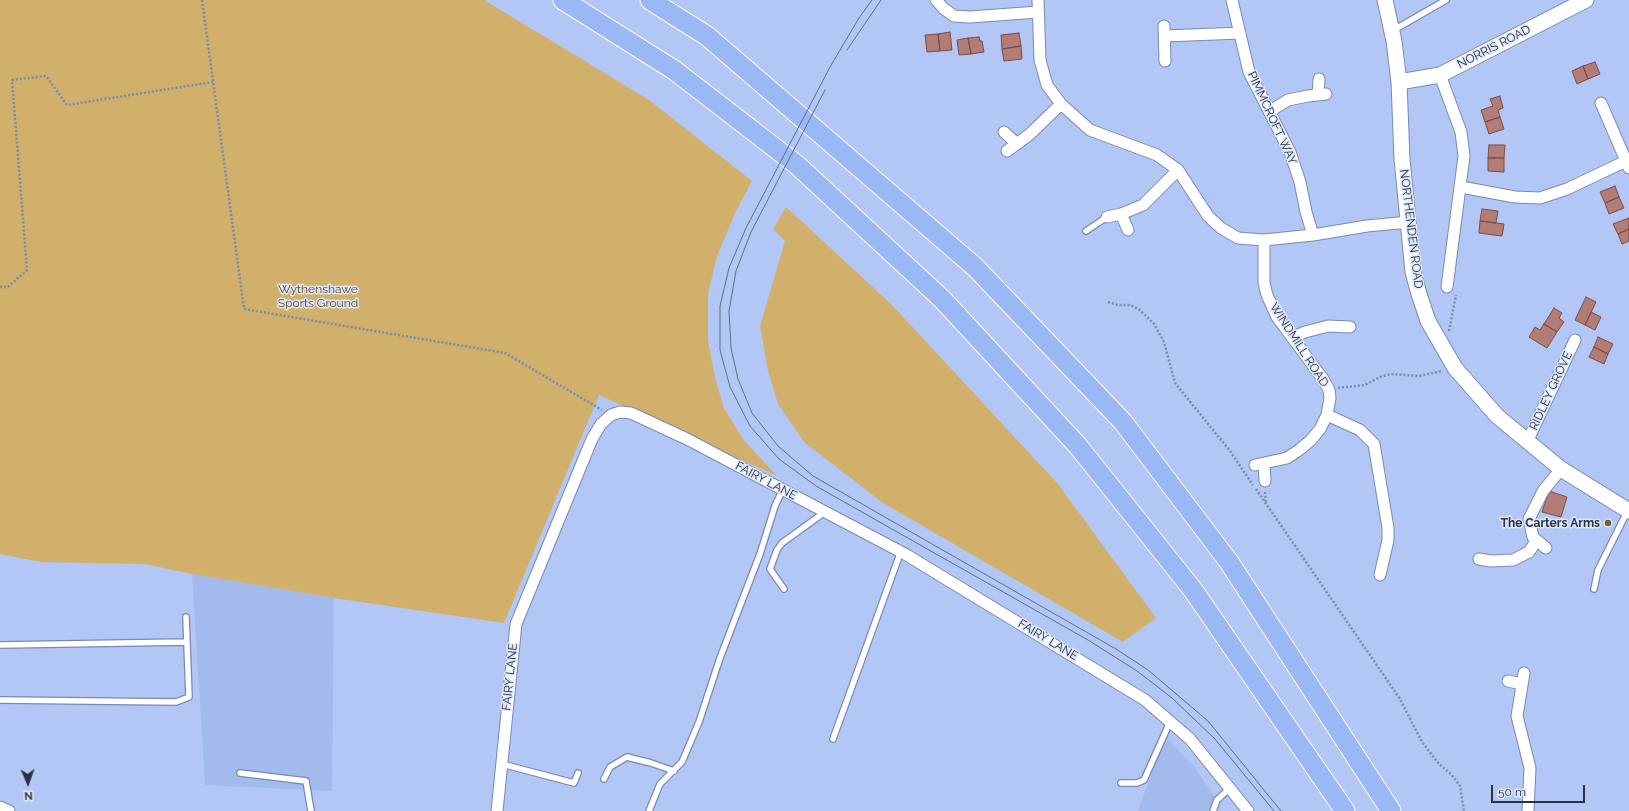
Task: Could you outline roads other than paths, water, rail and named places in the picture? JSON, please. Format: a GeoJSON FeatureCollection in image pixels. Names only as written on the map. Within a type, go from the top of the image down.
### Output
{"type":"FeatureCollection","features":[{"type":"Feature","properties":{"kind":"highway"},"geometry":{"type":"LineString","coordinates":[[563,0],[674,70],[797,165],[942,299],[1078,446],[1193,590],[1345,811]]}},
{"type":"Feature","properties":{"kind":"highway"},"geometry":{"type":"LineString","coordinates":[[650,0],[707,36],[975,267],[1123,422],[1229,562],[1391,811]]}},
{"type":"Feature","properties":{"kind":"main road","name":"NORTHENDEN ROAD"},"geometry":{"type":"LineString","coordinates":[[1385,0],[1392,31],[1399,82],[1402,159],[1414,272],[1418,294],[1428,321],[1454,368],[1497,416],[1561,469],[1628,510]]}},
{"type":"Feature","properties":{"kind":"main road","name":"NORRIS ROAD"},"geometry":{"type":"LineString","coordinates":[[1399,82],[1440,75],[1586,0]]}},
{"type":"Feature","properties":{"kind":"street"},"geometry":{"type":"LineString","coordinates":[[936,0],[943,8],[954,16],[970,17],[1038,12]]}},
{"type":"Feature","properties":{"kind":"street"},"geometry":{"type":"LineString","coordinates":[[1038,0],[1040,60],[1047,84],[1061,104],[1090,130],[1157,155],[1178,170],[1208,216],[1220,228],[1238,238],[1264,240],[1313,235],[1366,226],[1409,222]]}},
{"type":"Feature","properties":{"kind":"street","name":"PIMMCROFT WAY"},"geometry":{"type":"LineString","coordinates":[[1232,0],[1249,72],[1290,152],[1298,174],[1313,235]]}},
{"type":"Feature","properties":{"kind":"street"},"geometry":{"type":"LineString","coordinates":[[1165,61],[1165,31],[1240,33]]}},
{"type":"Feature","properties":{"kind":"street"},"geometry":{"type":"LineString","coordinates":[[1440,75],[1461,132],[1464,156],[1447,287]]}},
{"type":"Feature","properties":{"kind":"street"},"geometry":{"type":"LineString","coordinates":[[1270,111],[1288,100],[1322,94],[1319,79]]}},
{"type":"Feature","properties":{"kind":"street"},"geometry":{"type":"LineString","coordinates":[[1461,187],[1515,197],[1540,198],[1568,189],[1628,165],[1601,103]]}},
{"type":"Feature","properties":{"kind":"street"},"geometry":{"type":"LineString","coordinates":[[1007,151],[1017,144],[1061,104]]}},
{"type":"Feature","properties":{"kind":"street"},"geometry":{"type":"LineString","coordinates":[[1004,132],[1017,144]]}},
{"type":"Feature","properties":{"kind":"street"},"geometry":{"type":"LineString","coordinates":[[1107,217],[1121,214],[1143,205],[1178,170]]}},
{"type":"Feature","properties":{"kind":"street"},"geometry":{"type":"LineString","coordinates":[[1121,214],[1128,230]]}},
{"type":"Feature","properties":{"kind":"street","name":"WINDMILL ROAD"},"geometry":{"type":"LineString","coordinates":[[1264,240],[1264,283],[1267,295],[1278,317],[1315,366],[1329,390],[1327,415],[1320,429],[1299,450],[1287,458],[1260,465],[1265,481]]}},
{"type":"Feature","properties":{"kind":"street"},"geometry":{"type":"LineString","coordinates":[[1293,337],[1328,326],[1350,328]]}},
{"type":"Feature","properties":{"kind":"street","name":"RIDLEY GROVE"},"geometry":{"type":"LineString","coordinates":[[1527,442],[1576,340]]}},
{"type":"Feature","properties":{"kind":"street","name":"FAIRY LANE"},"geometry":{"type":"LineString","coordinates":[[497,811],[516,624],[592,439],[601,424],[611,415],[620,412],[631,413],[687,439],[901,551],[1145,700],[1190,739],[1248,811]]}},
{"type":"Feature","properties":{"kind":"street"},"geometry":{"type":"LineString","coordinates":[[1327,415],[1360,430],[1374,444],[1388,528],[1386,551],[1380,575]]}},
{"type":"Feature","properties":{"kind":"street"},"geometry":{"type":"LineString","coordinates":[[1546,548],[1536,541],[1530,528],[1530,519],[1543,492],[1561,469]]}},
{"type":"Feature","properties":{"kind":"street"},"geometry":{"type":"LineString","coordinates":[[1478,559],[1491,561],[1513,560],[1529,552],[1536,541]]}},
{"type":"Feature","properties":{"kind":"street"},"geometry":{"type":"LineString","coordinates":[[1508,681],[1523,678],[1517,716],[1530,768],[1528,811]]}},
{"type":"Feature","properties":{"kind":"street"},"geometry":{"type":"LineString","coordinates":[[0,807],[9,811]]}},
{"type":"Feature","properties":{"kind":"lane"},"geometry":{"type":"LineString","coordinates":[[1392,31],[1446,0]]}},
{"type":"Feature","properties":{"kind":"lane"},"geometry":{"type":"LineString","coordinates":[[1086,231],[1107,217]]}},
{"type":"Feature","properties":{"kind":"lane"},"geometry":{"type":"LineString","coordinates":[[648,811],[660,784],[682,762],[699,722],[723,652],[760,554],[775,506],[783,490]]}},
{"type":"Feature","properties":{"kind":"lane"},"geometry":{"type":"LineString","coordinates":[[1594,590],[1598,570],[1628,510]]}},
{"type":"Feature","properties":{"kind":"lane"},"geometry":{"type":"LineString","coordinates":[[784,589],[770,569],[778,550],[782,543],[825,512]]}},
{"type":"Feature","properties":{"kind":"lane"},"geometry":{"type":"LineString","coordinates":[[833,739],[901,551]]}},
{"type":"Feature","properties":{"kind":"lane"},"geometry":{"type":"LineString","coordinates":[[0,700],[176,702],[189,697],[186,618]]}},
{"type":"Feature","properties":{"kind":"lane"},"geometry":{"type":"LineString","coordinates":[[0,645],[186,642]]}},
{"type":"Feature","properties":{"kind":"lane"},"geometry":{"type":"LineString","coordinates":[[1121,783],[1136,783],[1144,780],[1170,722]]}},
{"type":"Feature","properties":{"kind":"lane"},"geometry":{"type":"LineString","coordinates":[[604,779],[610,767],[627,758],[651,762],[674,770]]}},
{"type":"Feature","properties":{"kind":"lane"},"geometry":{"type":"LineString","coordinates":[[502,764],[574,783],[578,773]]}},
{"type":"Feature","properties":{"kind":"lane"},"geometry":{"type":"LineString","coordinates":[[240,773],[306,781],[311,811]]}},
{"type":"Feature","properties":{"kind":"lane"},"geometry":{"type":"LineString","coordinates":[[1213,811],[1217,800],[1230,788]]}},
{"type":"Feature","properties":{"kind":"tram line"},"geometry":{"type":"LineString","coordinates":[[872,0],[859,18],[830,67],[746,228],[729,268],[720,306],[720,350],[730,387],[750,426],[779,459],[816,486],[1088,640],[1137,671],[1172,698],[1215,739],[1274,811]]}},
{"type":"Feature","properties":{"kind":"tram line"},"geometry":{"type":"LineString","coordinates":[[847,50],[881,0]]}},
{"type":"Feature","properties":{"kind":"tram line"},"geometry":{"type":"LineString","coordinates":[[825,90],[751,232],[736,271],[729,311],[731,348],[738,379],[752,413],[778,446],[813,476],[1116,649],[1148,670],[1208,721],[1281,811]]}},
{"type":"Feature","properties":{"kind":"place","name":"The Carters Arms"},"geometry":{"type":"Point","coordinates":[1608,523]}},
{"type":"Feature","properties":{"kind":"park label","name":"Wythenshawe Sports Ground"},"geometry":{"type":"Point","coordinates":[318,296]}}]}
